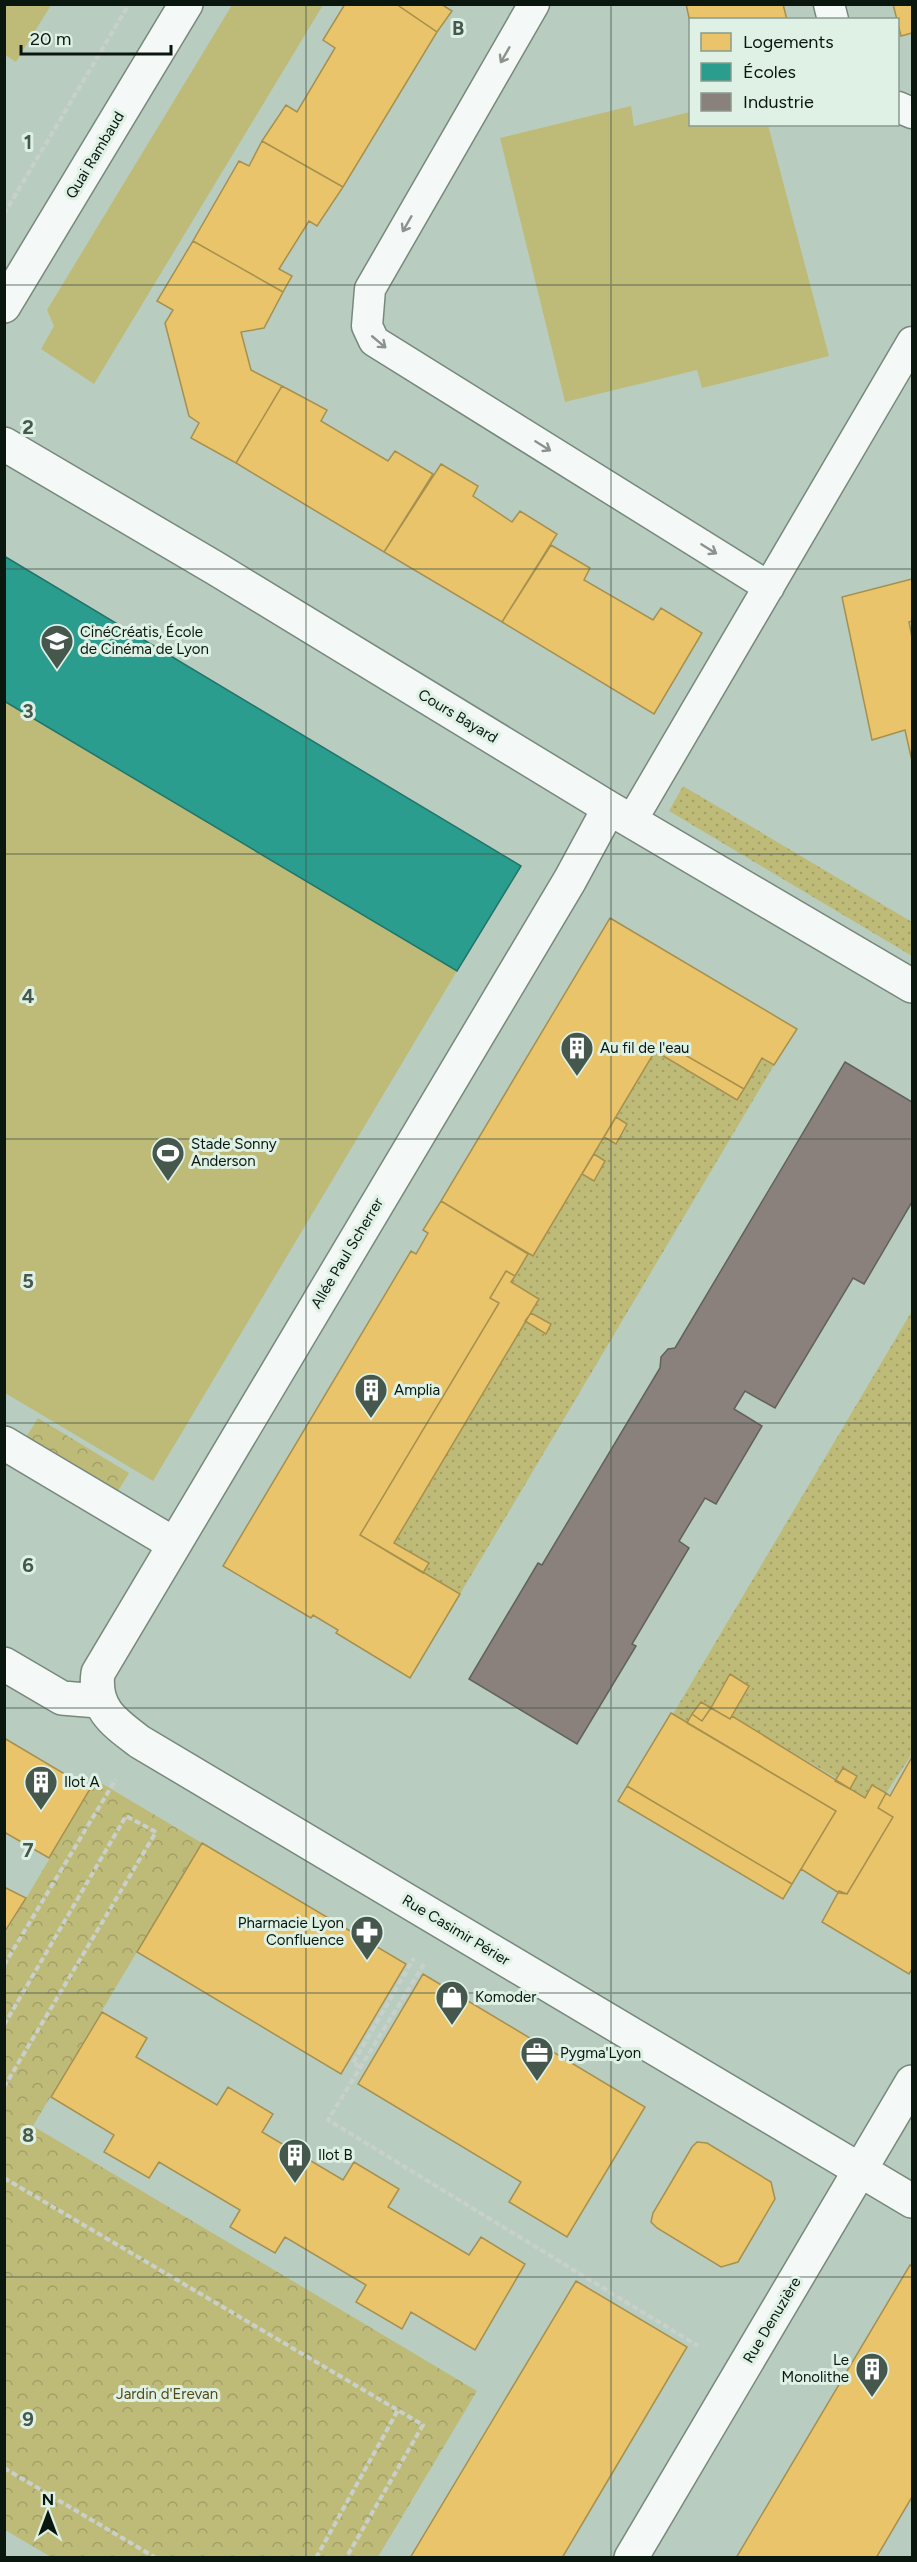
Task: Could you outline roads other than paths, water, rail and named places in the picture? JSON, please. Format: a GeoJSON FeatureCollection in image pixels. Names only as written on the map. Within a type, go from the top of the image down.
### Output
{"type":"FeatureCollection","features":[{"type":"Feature","properties":{"kind":"street","name":"Quai Rambaud"},"geometry":{"type":"LineString","coordinates":[[4,306],[186,4]]}},
{"type":"Feature","properties":{"kind":"street","name":"Cours Bayard"},"geometry":{"type":"LineString","coordinates":[[4,444],[215,568],[620,814],[912,986]]}},
{"type":"Feature","properties":{"kind":"street","name":"Allée Paul Scherrer"},"geometry":{"type":"LineString","coordinates":[[99,1701],[98,1673],[564,890],[620,814]]}},
{"type":"Feature","properties":{"kind":"street"},"geometry":{"type":"LineString","coordinates":[[4,1443],[174,1544]]}},
{"type":"Feature","properties":{"kind":"street"},"geometry":{"type":"LineString","coordinates":[[4,1664],[62,1698],[99,1701]]}},
{"type":"Feature","properties":{"kind":"street","name":"Rue Casimir Périer"},"geometry":{"type":"LineString","coordinates":[[99,1701],[109,1718],[140,1742],[912,2201]]}},
{"type":"Feature","properties":{"kind":"street","name":"Rue Denuzière"},"geometry":{"type":"LineString","coordinates":[[631,2558],[912,2082]]}},
{"type":"Feature","properties":{"kind":"lane"},"geometry":{"type":"LineString","coordinates":[[534,4],[370,289],[367,326],[374,340],[769,587]]}},
{"type":"Feature","properties":{"kind":"lane"},"geometry":{"type":"LineString","coordinates":[[620,814],[769,587],[912,342]]}},
{"type":"Feature","properties":{"kind":"place","name":"CinéCréatis, École de Cinéma de Lyon"},"geometry":{"type":"Point","coordinates":[57,670]}},
{"type":"Feature","properties":{"kind":"place","name":"Au fil de l'eau"},"geometry":{"type":"Point","coordinates":[577,1077]}},
{"type":"Feature","properties":{"kind":"place","name":"Stade Sonny Anderson"},"geometry":{"type":"Point","coordinates":[168,1182]}},
{"type":"Feature","properties":{"kind":"place","name":"Amplia"},"geometry":{"type":"Point","coordinates":[371,1419]}},
{"type":"Feature","properties":{"kind":"place","name":"Ilot A"},"geometry":{"type":"Point","coordinates":[41,1811]}},
{"type":"Feature","properties":{"kind":"place","name":"Pharmacie Lyon Confluence"},"geometry":{"type":"Point","coordinates":[367,1961]}},
{"type":"Feature","properties":{"kind":"place","name":"Komoder"},"geometry":{"type":"Point","coordinates":[452,2026]}},
{"type":"Feature","properties":{"kind":"place","name":"Pygma'Lyon"},"geometry":{"type":"Point","coordinates":[537,2082]}},
{"type":"Feature","properties":{"kind":"place","name":"Ilot B"},"geometry":{"type":"Point","coordinates":[295,2184]}},
{"type":"Feature","properties":{"kind":"place","name":"Le Monolithe"},"geometry":{"type":"Point","coordinates":[872,2398]}},
{"type":"Feature","properties":{"kind":"park label","name":"Jardin d'Erevan"},"geometry":{"type":"Point","coordinates":[167,2394]}}]}
